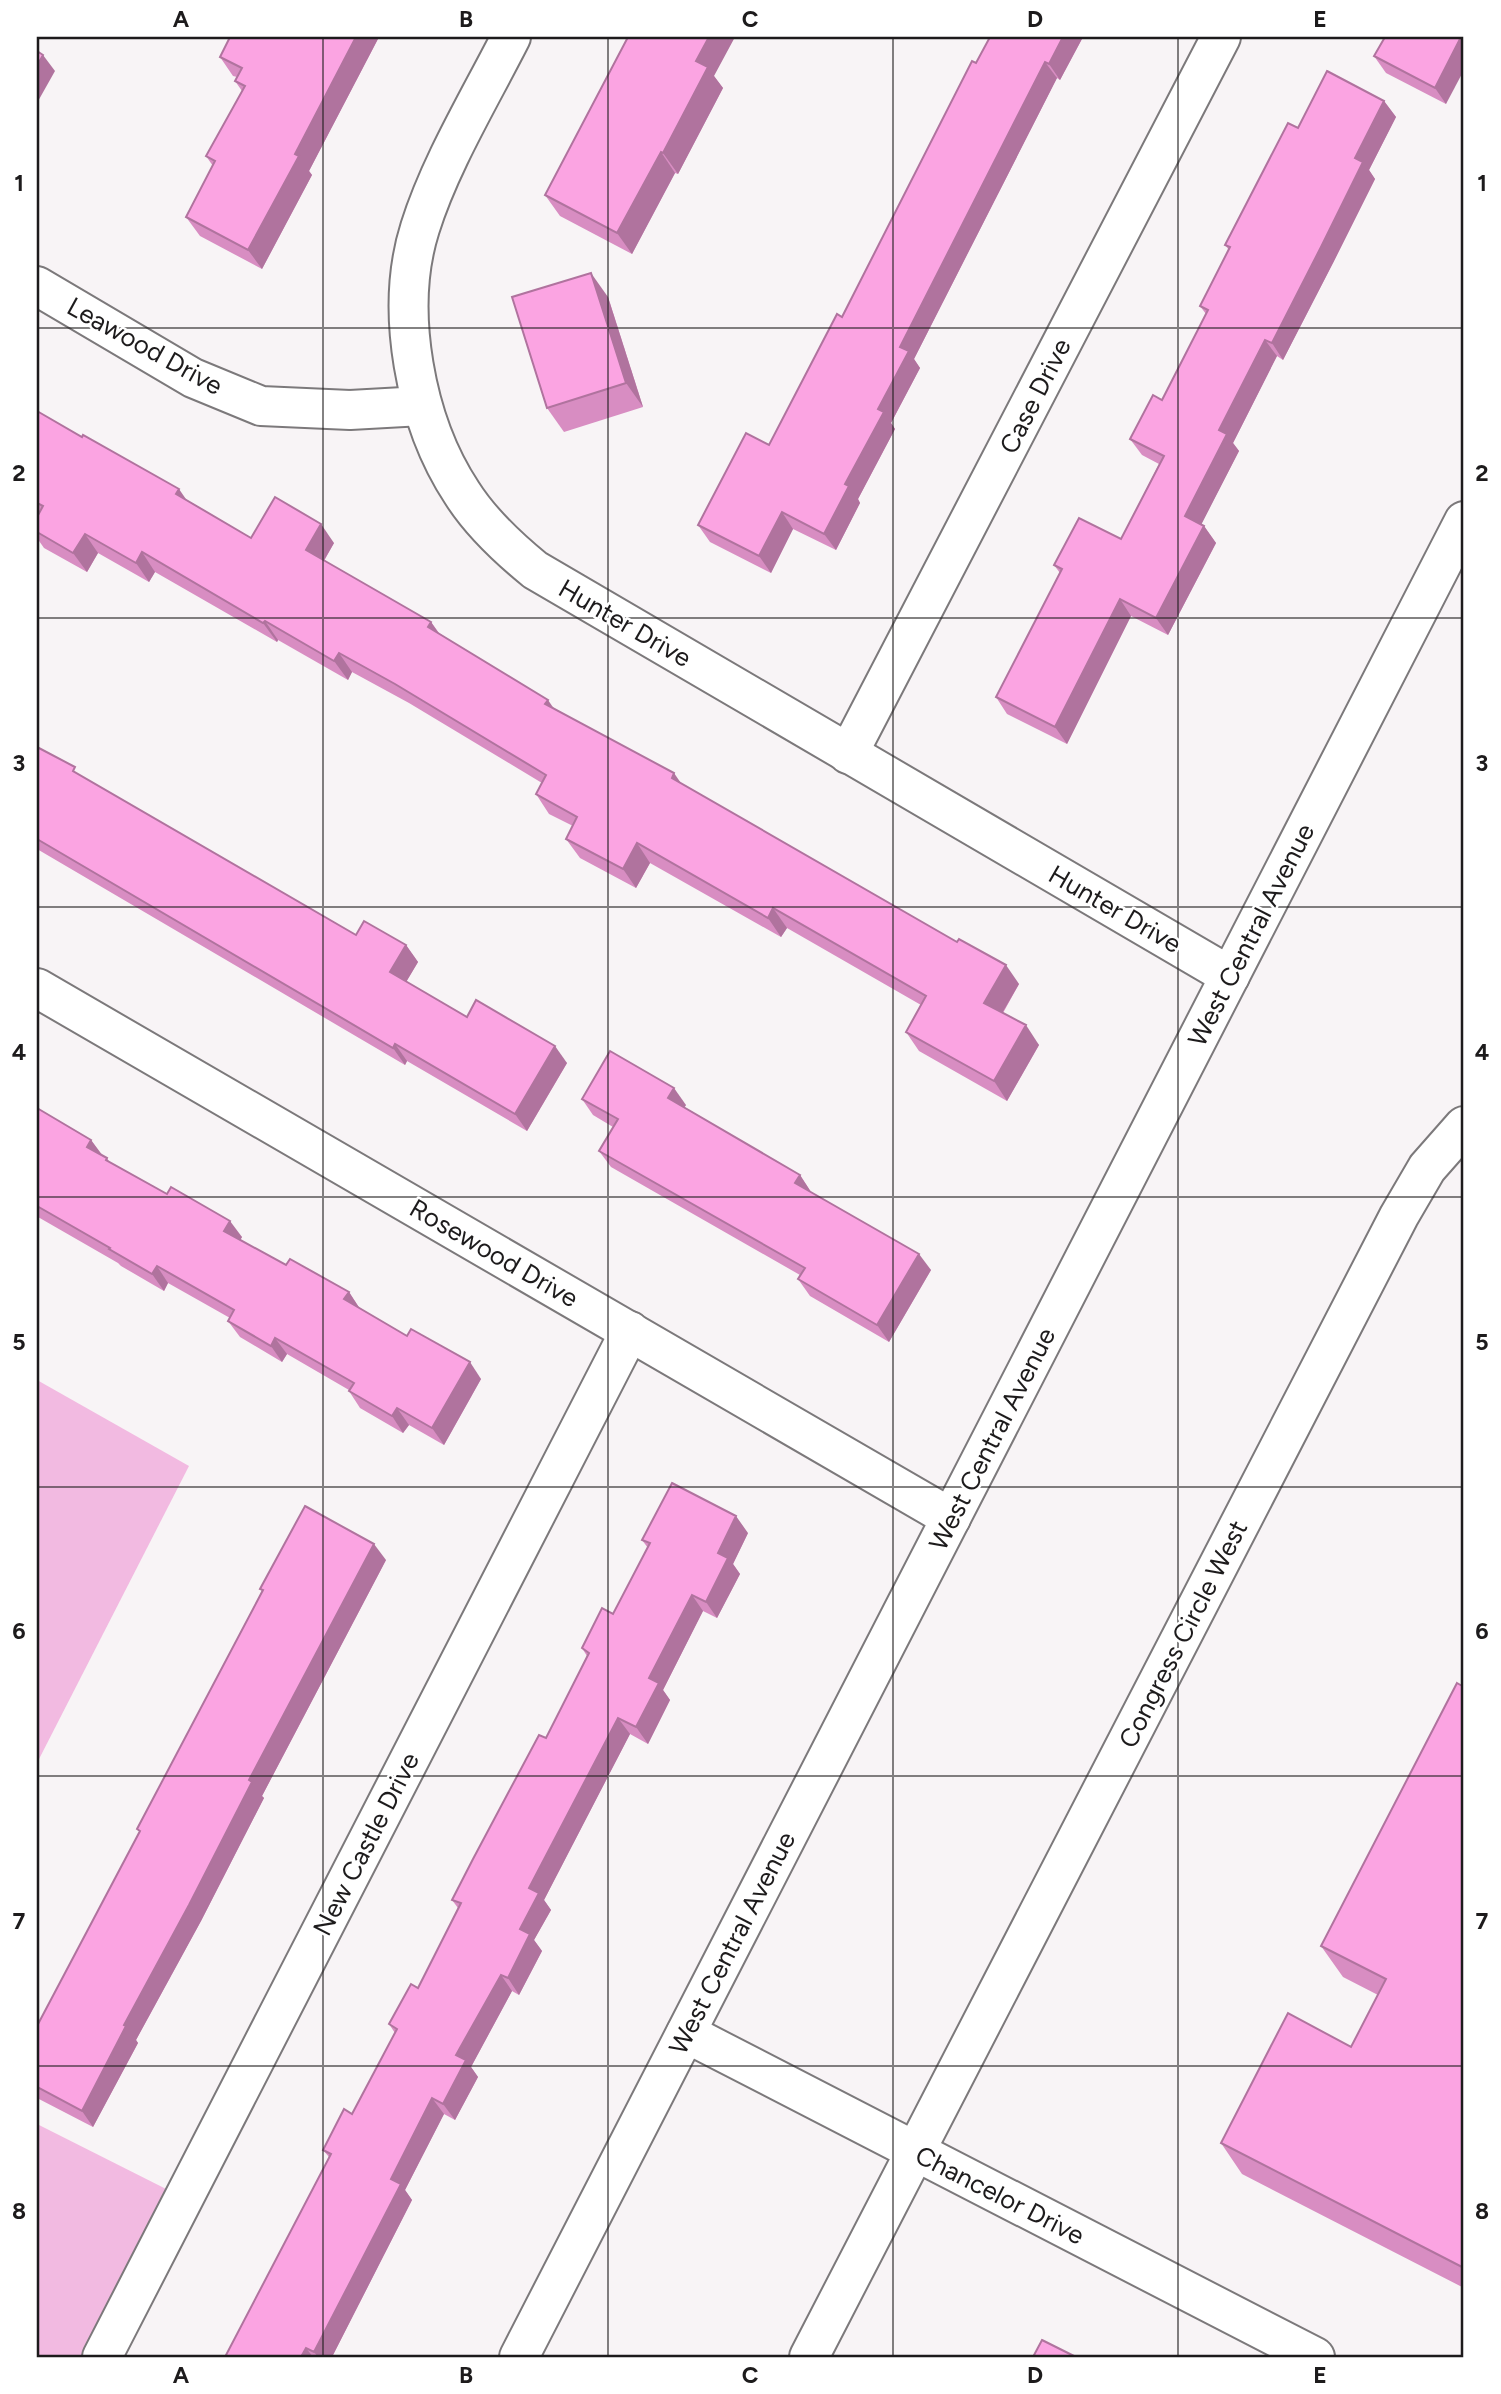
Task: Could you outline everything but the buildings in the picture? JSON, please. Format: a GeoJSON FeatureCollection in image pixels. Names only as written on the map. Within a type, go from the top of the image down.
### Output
{"type":"FeatureCollection","features":[{"type":"Feature","properties":{"kind":"street","name":"Hunter Drive"},"geometry":{"type":"LineString","coordinates":[[511,37],[437,183],[420,229],[409,273],[412,361],[422,406],[461,493],[510,549],[535,570],[1230,976]]}},
{"type":"Feature","properties":{"kind":"street","name":"Case Drive"},"geometry":{"type":"LineString","coordinates":[[848,754],[1221,37]]}},
{"type":"Feature","properties":{"kind":"street","name":"Leawood Drive"},"geometry":{"type":"LineString","coordinates":[[37,286],[193,378],[261,405],[350,410],[422,406]]}},
{"type":"Feature","properties":{"kind":"street","name":"West Central Avenue"},"geometry":{"type":"LineString","coordinates":[[519,2357],[1464,521]]}},
{"type":"Feature","properties":{"kind":"street","name":"Rosewood Drive"},"geometry":{"type":"LineString","coordinates":[[37,988],[951,1518]]}},
{"type":"Feature","properties":{"kind":"street","name":"Congress Circle West"},"geometry":{"type":"LineString","coordinates":[[809,2357],[1399,1216],[1427,1168],[1464,1126]]}},
{"type":"Feature","properties":{"kind":"street","name":"New Castle Drive"},"geometry":{"type":"LineString","coordinates":[[102,2357],[630,1331]]}},
{"type":"Feature","properties":{"kind":"street","name":"Chancelor Drive"},"geometry":{"type":"LineString","coordinates":[[686,2033],[1315,2357]]}},
{"type":"Feature","properties":{"kind":"shaded area"},"geometry":{"type":"Polygon","coordinates":[[[37,1380],[189,1466],[37,1763],[37,1380]]]}},
{"type":"Feature","properties":{"kind":"shaded area"},"geometry":{"type":"Polygon","coordinates":[[[37,2124],[184,2198],[102,2357],[37,2357],[37,2124]]]}}]}
